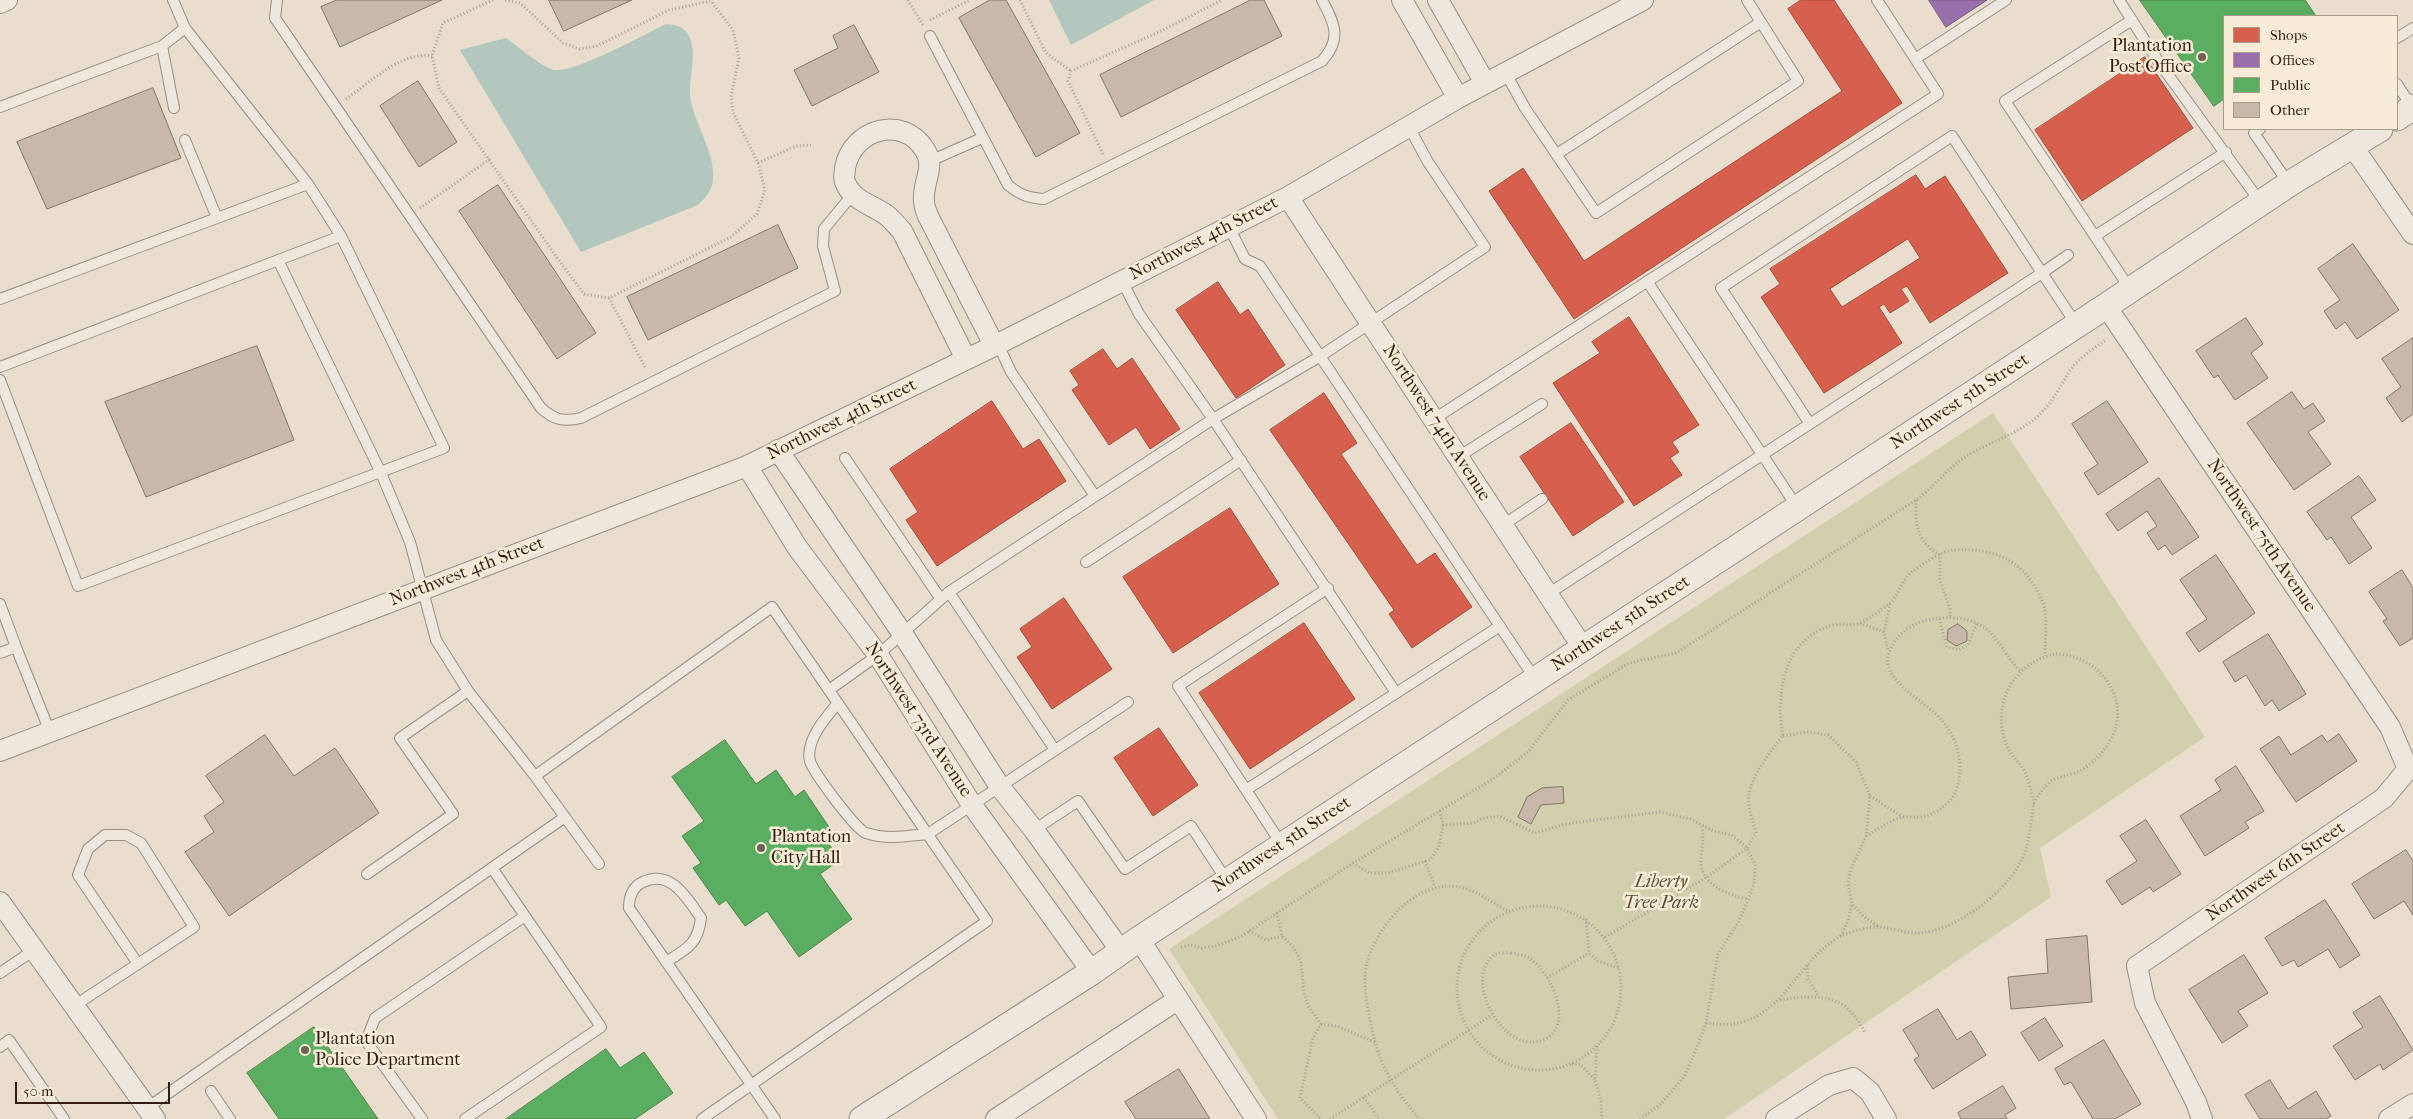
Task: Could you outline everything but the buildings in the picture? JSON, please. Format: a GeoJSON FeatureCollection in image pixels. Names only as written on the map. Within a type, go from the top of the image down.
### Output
{"type":"FeatureCollection","features":[{"type":"Feature","properties":{"kind":"street"},"geometry":{"type":"LineString","coordinates":[[0,3],[7,0]]}},
{"type":"Feature","properties":{"kind":"street"},"geometry":{"type":"LineString","coordinates":[[1402,0],[1458,98]]}},
{"type":"Feature","properties":{"kind":"street"},"geometry":{"type":"LineString","coordinates":[[1438,0],[1485,83]]}},
{"type":"Feature","properties":{"kind":"street","name":"Northwest 4th Street"},"geometry":{"type":"LineString","coordinates":[[0,751],[747,466],[966,359],[1288,197],[1485,83],[1643,0]]}},
{"type":"Feature","properties":{"kind":"street"},"geometry":{"type":"LineString","coordinates":[[2398,117],[2413,107]]}},
{"type":"Feature","properties":{"kind":"street"},"geometry":{"type":"LineString","coordinates":[[966,359],[902,230],[887,216],[852,195],[843,180],[846,163],[853,149],[871,133],[883,129],[899,130],[915,138],[924,150],[930,161],[930,173],[925,187],[924,201],[928,216],[996,344]]}},
{"type":"Feature","properties":{"kind":"street","name":"Northwest 5th Street"},"geometry":{"type":"LineString","coordinates":[[862,1119],[1092,972],[1227,881],[2106,306],[2288,184],[2353,147],[2378,130]]}},
{"type":"Feature","properties":{"kind":"street"},"geometry":{"type":"LineString","coordinates":[[2353,147],[2413,234]]}},
{"type":"Feature","properties":{"kind":"street","name":"Northwest 74th Avenue"},"geometry":{"type":"LineString","coordinates":[[1288,197],[1583,648]]}},
{"type":"Feature","properties":{"kind":"street","name":"Northwest 75th Avenue"},"geometry":{"type":"LineString","coordinates":[[2106,306],[2390,727],[2408,770]]}},
{"type":"Feature","properties":{"kind":"street","name":"Northwest 73rd Avenue"},"geometry":{"type":"LineString","coordinates":[[778,450],[902,633],[1000,787],[1177,1000],[1256,1119]]}},
{"type":"Feature","properties":{"kind":"street","name":"Northwest 73rd Avenue"},"geometry":{"type":"LineString","coordinates":[[747,466],[797,547],[878,655],[972,805],[1092,972]]}},
{"type":"Feature","properties":{"kind":"street","name":"Northwest 6th Street"},"geometry":{"type":"LineString","coordinates":[[2202,1119],[2196,1102],[2145,1003],[2137,966],[2384,798],[2408,770]]}},
{"type":"Feature","properties":{"kind":"street"},"geometry":{"type":"LineString","coordinates":[[0,902],[151,1113]]}},
{"type":"Feature","properties":{"kind":"street"},"geometry":{"type":"LineString","coordinates":[[996,1119],[1177,1000]]}},
{"type":"Feature","properties":{"kind":"street"},"geometry":{"type":"LineString","coordinates":[[1776,1119],[1829,1085],[1853,1078],[1870,1092],[1886,1119]]}},
{"type":"Feature","properties":{"kind":"street"},"geometry":{"type":"LineString","coordinates":[[2389,1119],[2413,1104]]}},
{"type":"Feature","properties":{"kind":"lane"},"geometry":{"type":"LineString","coordinates":[[0,380],[78,586],[444,448],[341,236],[308,184],[185,28],[172,0]]}},
{"type":"Feature","properties":{"kind":"lane"},"geometry":{"type":"LineString","coordinates":[[276,0],[275,18],[541,408],[552,418],[568,421],[582,418],[835,291],[823,246],[824,229],[852,195]]}},
{"type":"Feature","properties":{"kind":"lane"},"geometry":{"type":"LineString","coordinates":[[930,36],[1008,186],[1018,194],[1044,199],[1322,61],[1331,50],[1335,36],[1333,20],[1322,0]]}},
{"type":"Feature","properties":{"kind":"lane"},"geometry":{"type":"LineString","coordinates":[[1505,72],[1525,108],[1596,213],[1798,81],[1747,0]]}},
{"type":"Feature","properties":{"kind":"lane"},"geometry":{"type":"LineString","coordinates":[[1434,420],[1938,94],[1877,0]]}},
{"type":"Feature","properties":{"kind":"lane"},"geometry":{"type":"LineString","coordinates":[[1916,59],[2006,0]]}},
{"type":"Feature","properties":{"kind":"lane"},"geometry":{"type":"LineString","coordinates":[[2119,0],[2158,61],[2226,152],[2260,203]]}},
{"type":"Feature","properties":{"kind":"lane"},"geometry":{"type":"LineString","coordinates":[[2130,290],[2005,101],[2132,20]]}},
{"type":"Feature","properties":{"kind":"lane"},"geometry":{"type":"LineString","coordinates":[[1557,154],[1761,22]]}},
{"type":"Feature","properties":{"kind":"lane"},"geometry":{"type":"LineString","coordinates":[[0,108],[162,46],[185,28]]}},
{"type":"Feature","properties":{"kind":"lane"},"geometry":{"type":"LineString","coordinates":[[2398,37],[2413,28]]}},
{"type":"Feature","properties":{"kind":"lane"},"geometry":{"type":"LineString","coordinates":[[162,46],[174,108]]}},
{"type":"Feature","properties":{"kind":"lane"},"geometry":{"type":"LineString","coordinates":[[2398,85],[2413,107]]}},
{"type":"Feature","properties":{"kind":"lane"},"geometry":{"type":"LineString","coordinates":[[829,690],[878,655],[944,595],[1213,419],[1371,323],[1485,246],[1428,162],[1409,127]]}},
{"type":"Feature","properties":{"kind":"lane"},"geometry":{"type":"LineString","coordinates":[[2258,130],[2254,133],[2288,184]]}},
{"type":"Feature","properties":{"kind":"lane"},"geometry":{"type":"LineString","coordinates":[[1810,424],[1721,288],[1952,136],[2077,325]]}},
{"type":"Feature","properties":{"kind":"lane"},"geometry":{"type":"LineString","coordinates":[[930,161],[982,138]]}},
{"type":"Feature","properties":{"kind":"lane"},"geometry":{"type":"LineString","coordinates":[[185,140],[217,218]]}},
{"type":"Feature","properties":{"kind":"lane"},"geometry":{"type":"LineString","coordinates":[[2095,236],[2226,152]]}},
{"type":"Feature","properties":{"kind":"lane"},"geometry":{"type":"LineString","coordinates":[[0,300],[308,184]]}},
{"type":"Feature","properties":{"kind":"lane"},"geometry":{"type":"LineString","coordinates":[[1230,227],[1245,259],[1260,266],[1536,679]]}},
{"type":"Feature","properties":{"kind":"lane"},"geometry":{"type":"LineString","coordinates":[[0,366],[341,236]]}},
{"type":"Feature","properties":{"kind":"lane"},"geometry":{"type":"LineString","coordinates":[[1548,594],[2068,255]]}},
{"type":"Feature","properties":{"kind":"lane"},"geometry":{"type":"LineString","coordinates":[[278,260],[381,473],[410,542],[421,590],[436,640],[468,691],[535,776],[599,864]]}},
{"type":"Feature","properties":{"kind":"lane"},"geometry":{"type":"LineString","coordinates":[[1122,281],[1139,314],[1328,588],[1396,693]]}},
{"type":"Feature","properties":{"kind":"lane"},"geometry":{"type":"LineString","coordinates":[[1647,282],[1798,508]]}},
{"type":"Feature","properties":{"kind":"lane"},"geometry":{"type":"LineString","coordinates":[[996,344],[1011,372],[1095,496]]}},
{"type":"Feature","properties":{"kind":"lane"},"geometry":{"type":"LineString","coordinates":[[1458,456],[1542,404]]}},
{"type":"Feature","properties":{"kind":"lane"},"geometry":{"type":"LineString","coordinates":[[845,458],[1055,750]]}},
{"type":"Feature","properties":{"kind":"lane"},"geometry":{"type":"LineString","coordinates":[[1086,562],[1241,460]]}},
{"type":"Feature","properties":{"kind":"lane"},"geometry":{"type":"LineString","coordinates":[[1503,526],[1542,499]]}},
{"type":"Feature","properties":{"kind":"lane"},"geometry":{"type":"LineString","coordinates":[[1282,845],[1178,686],[1328,588]]}},
{"type":"Feature","properties":{"kind":"lane"},"geometry":{"type":"LineString","coordinates":[[0,604],[50,732]]}},
{"type":"Feature","properties":{"kind":"lane"},"geometry":{"type":"LineString","coordinates":[[535,776],[772,607],[987,920],[702,1119]]}},
{"type":"Feature","properties":{"kind":"lane"},"geometry":{"type":"LineString","coordinates":[[1246,790],[1500,626]]}},
{"type":"Feature","properties":{"kind":"lane"},"geometry":{"type":"LineString","coordinates":[[0,653],[16,647]]}},
{"type":"Feature","properties":{"kind":"lane"},"geometry":{"type":"LineString","coordinates":[[367,874],[453,814],[400,738],[468,691]]}},
{"type":"Feature","properties":{"kind":"lane"},"geometry":{"type":"LineString","coordinates":[[838,703],[821,723],[812,741],[810,761],[848,818],[864,833],[889,838],[928,834],[1128,702]]}},
{"type":"Feature","properties":{"kind":"lane"},"geometry":{"type":"LineString","coordinates":[[1034,830],[1078,801],[1124,869],[1191,826],[1227,881]]}},
{"type":"Feature","properties":{"kind":"lane"},"geometry":{"type":"LineString","coordinates":[[151,1113],[565,817]]}},
{"type":"Feature","properties":{"kind":"lane"},"geometry":{"type":"LineString","coordinates":[[74,1006],[138,964],[194,926],[142,843],[126,834],[105,835],[88,849],[78,875],[138,964]]}},
{"type":"Feature","properties":{"kind":"lane"},"geometry":{"type":"LineString","coordinates":[[465,1119],[601,1027],[492,868]]}},
{"type":"Feature","properties":{"kind":"lane"},"geometry":{"type":"LineString","coordinates":[[666,962],[689,948],[699,933],[701,918],[682,892],[669,881],[653,878],[640,883],[630,896],[629,908],[666,962],[776,1119]]}},
{"type":"Feature","properties":{"kind":"lane"},"geometry":{"type":"LineString","coordinates":[[422,1119],[366,1040],[375,1018],[525,916]]}},
{"type":"Feature","properties":{"kind":"lane"},"geometry":{"type":"LineString","coordinates":[[0,973],[34,950]]}},
{"type":"Feature","properties":{"kind":"lane"},"geometry":{"type":"LineString","coordinates":[[0,1047],[9,1040],[64,1119]]}},
{"type":"Feature","properties":{"kind":"lane"},"geometry":{"type":"LineString","coordinates":[[211,1092],[230,1119]]}},
{"type":"Feature","properties":{"kind":"path"},"geometry":{"type":"LineString","coordinates":[[494,0],[444,23],[432,56],[439,88],[584,294],[609,298],[732,237],[757,214],[765,190],[758,163],[733,112],[730,97],[739,58],[733,30],[711,0],[668,10],[598,46],[580,49],[563,43],[520,2],[503,0]]}},
{"type":"Feature","properties":{"kind":"path"},"geometry":{"type":"LineString","coordinates":[[908,0],[930,36]]}},
{"type":"Feature","properties":{"kind":"path"},"geometry":{"type":"LineString","coordinates":[[923,24],[970,0]]}},
{"type":"Feature","properties":{"kind":"path"},"geometry":{"type":"LineString","coordinates":[[1020,0],[1046,53],[1071,71]]}},
{"type":"Feature","properties":{"kind":"path"},"geometry":{"type":"LineString","coordinates":[[1109,166],[1068,81],[1071,71],[1159,32],[1222,0]]}},
{"type":"Feature","properties":{"kind":"path"},"geometry":{"type":"LineString","coordinates":[[335,106],[402,60],[420,54],[432,56]]}},
{"type":"Feature","properties":{"kind":"path"},"geometry":{"type":"LineString","coordinates":[[758,163],[796,146],[811,145]]}},
{"type":"Feature","properties":{"kind":"path"},"geometry":{"type":"LineString","coordinates":[[409,215],[490,160]]}},
{"type":"Feature","properties":{"kind":"path"},"geometry":{"type":"LineString","coordinates":[[609,298],[653,384]]}},
{"type":"Feature","properties":{"kind":"path"},"geometry":{"type":"LineString","coordinates":[[1181,947],[1191,944],[1202,948],[1216,946],[1250,931],[1353,864],[1493,779],[1528,752],[1568,700],[1628,663],[1676,653],[1931,490],[1964,458],[2008,436],[2038,416],[2056,394],[2072,367],[2089,351],[2122,330]]}},
{"type":"Feature","properties":{"kind":"path"},"geometry":{"type":"LineString","coordinates":[[1916,500],[1919,533],[1926,546],[1940,556]]}},
{"type":"Feature","properties":{"kind":"path"},"geometry":{"type":"LineString","coordinates":[[1866,836],[1903,817],[1922,817],[1940,809],[1954,796],[1960,779],[1960,760],[1949,728],[1939,715],[1900,684],[1888,666],[1888,651],[1884,632],[1891,603],[1911,572],[1952,550],[1987,552],[2010,559],[2029,578],[2044,605],[2045,656]]}},
{"type":"Feature","properties":{"kind":"path"},"geometry":{"type":"LineString","coordinates":[[1940,556],[1940,580],[1950,608],[1950,617]]}},
{"type":"Feature","properties":{"kind":"path"},"geometry":{"type":"LineString","coordinates":[[1860,623],[1891,603]]}},
{"type":"Feature","properties":{"kind":"path"},"geometry":{"type":"LineString","coordinates":[[1888,651],[1898,636],[1917,622],[1950,617],[1977,623],[1988,629],[1995,636],[2005,654],[2020,671]]}},
{"type":"Feature","properties":{"kind":"path"},"geometry":{"type":"LineString","coordinates":[[1940,619],[1943,639],[1947,647],[1958,650],[1968,645],[1977,623]]}},
{"type":"Feature","properties":{"kind":"path"},"geometry":{"type":"LineString","coordinates":[[1783,736],[1779,714],[1780,692],[1794,653],[1813,633],[1835,624],[1860,623],[1884,632]]}},
{"type":"Feature","properties":{"kind":"path"},"geometry":{"type":"LineString","coordinates":[[1706,1024],[1733,1024],[1757,1017],[1779,1000],[1816,954],[1840,937],[1879,927],[1919,933],[1944,928],[1970,913],[1995,894],[2019,866],[2030,838],[2034,803],[2024,770],[2010,752],[2002,727],[2002,714],[2008,689],[2012,679],[2020,671],[2045,656],[2067,654],[2092,664],[2102,673],[2114,694],[2117,716],[2112,735],[2102,752],[2076,773],[2059,777],[2050,782],[2034,803]]}},
{"type":"Feature","properties":{"kind":"path"},"geometry":{"type":"LineString","coordinates":[[1605,937],[1707,878],[1747,848],[1756,833],[1750,808],[1749,792],[1770,750],[1783,736],[1808,732],[1828,735],[1856,762],[1870,796],[1866,836],[1851,868],[1848,883],[1852,904],[1848,920],[1840,937]]}},
{"type":"Feature","properties":{"kind":"path"},"geometry":{"type":"LineString","coordinates":[[1870,796],[1903,817]]}},
{"type":"Feature","properties":{"kind":"path"},"geometry":{"type":"LineString","coordinates":[[1353,864],[1369,873],[1387,873],[1430,860],[1439,847],[1443,825],[1440,811]]}},
{"type":"Feature","properties":{"kind":"path"},"geometry":{"type":"LineString","coordinates":[[1443,825],[1474,823],[1483,818],[1499,816],[1535,833],[1565,824],[1660,812],[1691,819],[1713,831],[1732,835],[1747,848],[1755,865],[1754,885],[1739,921],[1718,954],[1706,1024],[1684,1076],[1661,1104],[1640,1119]]}},
{"type":"Feature","properties":{"kind":"path"},"geometry":{"type":"LineString","coordinates":[[1702,825],[1704,841],[1700,860],[1707,878],[1719,890],[1748,899]]}},
{"type":"Feature","properties":{"kind":"path"},"geometry":{"type":"LineString","coordinates":[[1425,862],[1435,886]]}},
{"type":"Feature","properties":{"kind":"path"},"geometry":{"type":"LineString","coordinates":[[1420,1119],[1405,1102],[1391,1081],[1379,1056],[1366,991],[1367,963],[1384,926],[1404,905],[1435,886],[1464,888],[1508,911]]}},
{"type":"Feature","properties":{"kind":"path"},"geometry":{"type":"LineString","coordinates":[[1852,904],[1863,916],[1879,927]]}},
{"type":"Feature","properties":{"kind":"path"},"geometry":{"type":"LineString","coordinates":[[1535,905],[1561,908],[1586,919],[1605,937],[1618,961],[1622,987],[1618,1014],[1605,1038],[1585,1057],[1559,1068],[1532,1071],[1505,1064],[1481,1049],[1468,1030],[1456,1000],[1457,972],[1467,946],[1485,924],[1508,911],[1535,905]]}},
{"type":"Feature","properties":{"kind":"path"},"geometry":{"type":"LineString","coordinates":[[1277,913],[1282,936],[1293,947],[1301,961],[1304,992],[1308,1006],[1321,1024],[1337,1026],[1375,1042]]}},
{"type":"Feature","properties":{"kind":"path"},"geometry":{"type":"LineString","coordinates":[[1586,919],[1589,953],[1598,961],[1619,968]]}},
{"type":"Feature","properties":{"kind":"path"},"geometry":{"type":"LineString","coordinates":[[1250,931],[1266,940],[1282,936]]}},
{"type":"Feature","properties":{"kind":"path"},"geometry":{"type":"LineString","coordinates":[[1511,953],[1529,958],[1547,978],[1553,988],[1560,1008],[1558,1026],[1550,1036],[1536,1043],[1518,1040],[1505,1030],[1492,1014],[1485,996],[1483,978],[1486,964],[1496,954],[1511,953]]}},
{"type":"Feature","properties":{"kind":"path"},"geometry":{"type":"LineString","coordinates":[[1547,978],[1589,953]]}},
{"type":"Feature","properties":{"kind":"path"},"geometry":{"type":"LineString","coordinates":[[1807,965],[1808,979],[1819,996]]}},
{"type":"Feature","properties":{"kind":"path"},"geometry":{"type":"LineString","coordinates":[[1779,1000],[1819,996],[1828,997],[1842,1004],[1862,1025],[1865,1033]]}},
{"type":"Feature","properties":{"kind":"path"},"geometry":{"type":"LineString","coordinates":[[1330,1119],[1492,1014]]}},
{"type":"Feature","properties":{"kind":"path"},"geometry":{"type":"LineString","coordinates":[[1321,1024],[1313,1038],[1300,1098],[1322,1119]]}},
{"type":"Feature","properties":{"kind":"path"},"geometry":{"type":"LineString","coordinates":[[1597,1045],[1595,1080],[1601,1101],[1602,1119]]}},
{"type":"Feature","properties":{"kind":"path"},"geometry":{"type":"LineString","coordinates":[[1568,1064],[1580,1064],[1595,1080]]}},
{"type":"Feature","properties":{"kind":"path"},"geometry":{"type":"LineString","coordinates":[[1364,1098],[1379,1119]]}},
{"type":"Feature","properties":{"kind":"green space","name":"Liberty Tree Park"},"geometry":{"type":"Polygon","coordinates":[[[1993,413],[2205,737],[2040,848],[2051,897],[1724,1119],[1278,1119],[1169,949],[1993,413]]]}},
{"type":"Feature","properties":{"kind":"shaded area"},"geometry":{"type":"Polygon","coordinates":[[[1049,0],[1154,0],[1071,45],[1049,0]]]}},
{"type":"Feature","properties":{"kind":"shaded area"},"geometry":{"type":"Polygon","coordinates":[[[666,24],[683,29],[688,34],[692,45],[693,59],[690,95],[695,116],[711,159],[713,180],[710,191],[698,205],[581,252],[460,50],[506,38],[544,65],[555,70],[565,69],[594,59],[666,24]]]}},
{"type":"Feature","properties":{"kind":"place","name":"Plantation Post Office"},"geometry":{"type":"Point","coordinates":[2202,57]}},
{"type":"Feature","properties":{"kind":"place","name":"Plantation City Hall"},"geometry":{"type":"Point","coordinates":[761,848]}},
{"type":"Feature","properties":{"kind":"place","name":"Plantation Police Department"},"geometry":{"type":"Point","coordinates":[305,1050]}}]}
